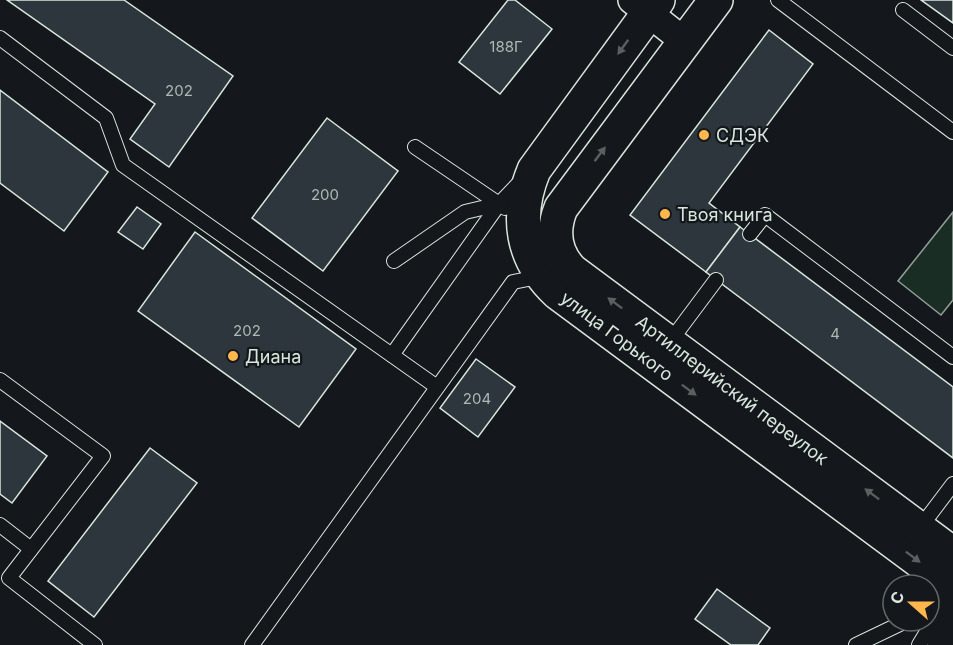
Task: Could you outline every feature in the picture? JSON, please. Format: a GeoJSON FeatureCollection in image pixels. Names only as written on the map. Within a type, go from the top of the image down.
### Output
{"type":"FeatureCollection","features":[{"type":"Feature","properties":{"kind":"main road"},"geometry":{"type":"LineString","coordinates":[[558,266],[556,222],[565,201],[716,0]]}},
{"type":"Feature","properties":{"kind":"main road","name":"улица Горького"},"geometry":{"type":"LineString","coordinates":[[646,4],[541,159],[529,182],[524,201],[511,212],[523,230],[532,259],[558,266],[558,293],[945,586]]}},
{"type":"Feature","properties":{"kind":"main road","name":"Артиллерийский переулок"},"geometry":{"type":"LineString","coordinates":[[558,266],[668,343],[919,529],[945,586]]}},
{"type":"Feature","properties":{"kind":"main road"},"geometry":{"type":"LineString","coordinates":[[944,645],[945,586]]}},
{"type":"Feature","properties":{"kind":"street"},"geometry":{"type":"LineString","coordinates":[[646,4],[684,41]]}},
{"type":"Feature","properties":{"kind":"lane"},"geometry":{"type":"LineString","coordinates":[[778,0],[953,132]]}},
{"type":"Feature","properties":{"kind":"lane"},"geometry":{"type":"LineString","coordinates":[[903,10],[953,48]]}},
{"type":"Feature","properties":{"kind":"lane"},"geometry":{"type":"LineString","coordinates":[[0,38],[106,118],[123,165],[437,387]]}},
{"type":"Feature","properties":{"kind":"lane"},"geometry":{"type":"LineString","coordinates":[[415,147],[511,212]]}},
{"type":"Feature","properties":{"kind":"lane"},"geometry":{"type":"LineString","coordinates":[[394,261],[465,212],[511,212]]}},
{"type":"Feature","properties":{"kind":"lane"},"geometry":{"type":"LineString","coordinates":[[392,355],[511,212]]}},
{"type":"Feature","properties":{"kind":"lane"},"geometry":{"type":"LineString","coordinates":[[750,234],[765,215],[953,357]]}},
{"type":"Feature","properties":{"kind":"lane"},"geometry":{"type":"LineString","coordinates":[[252,645],[513,282],[558,266]]}},
{"type":"Feature","properties":{"kind":"lane"},"geometry":{"type":"LineString","coordinates":[[668,343],[716,280]]}},
{"type":"Feature","properties":{"kind":"lane"},"geometry":{"type":"LineString","coordinates":[[0,380],[103,456],[9,578],[95,645]]}},
{"type":"Feature","properties":{"kind":"lane"},"geometry":{"type":"LineString","coordinates":[[919,529],[953,484]]}},
{"type":"Feature","properties":{"kind":"lane"},"geometry":{"type":"LineString","coordinates":[[0,525],[31,549]]}},
{"type":"Feature","properties":{"kind":"lane"},"geometry":{"type":"LineString","coordinates":[[919,645],[945,586]]}},
{"type":"Feature","properties":{"kind":"lane"},"geometry":{"type":"LineString","coordinates":[[856,645],[881,633]]}},
{"type":"Feature","properties":{"kind":"green space"},"geometry":{"type":"Polygon","coordinates":[[[953,212],[953,300],[941,315],[898,281],[953,212]]]}},
{"type":"Feature","properties":{"kind":"building"},"geometry":{"type":"Polygon","coordinates":[[[7,0],[124,0],[233,76],[169,167],[130,139],[155,104],[7,0]]]}},
{"type":"Feature","properties":{"kind":"building"},"geometry":{"type":"Polygon","coordinates":[[[508,0],[515,0],[552,29],[500,94],[459,62],[508,0]]]}},
{"type":"Feature","properties":{"kind":"building"},"geometry":{"type":"Polygon","coordinates":[[[921,0],[953,0],[953,23],[921,0]]]}},
{"type":"Feature","properties":{"kind":"building"},"geometry":{"type":"Polygon","coordinates":[[[769,30],[813,64],[709,203],[740,227],[706,272],[630,215],[769,30]]]}},
{"type":"Feature","properties":{"kind":"building"},"geometry":{"type":"Polygon","coordinates":[[[0,90],[108,172],[64,231],[0,183],[0,90]]]}},
{"type":"Feature","properties":{"kind":"building"},"geometry":{"type":"Polygon","coordinates":[[[327,118],[398,171],[323,271],[252,218],[327,118]]]}},
{"type":"Feature","properties":{"kind":"building"},"geometry":{"type":"Polygon","coordinates":[[[137,207],[161,224],[143,249],[118,232],[137,207]]]}},
{"type":"Feature","properties":{"kind":"building"},"geometry":{"type":"Polygon","coordinates":[[[740,227],[953,387],[953,458],[706,272],[740,227]]]}},
{"type":"Feature","properties":{"kind":"building"},"geometry":{"type":"Polygon","coordinates":[[[195,232],[356,349],[299,427],[138,311],[195,232]]]}},
{"type":"Feature","properties":{"kind":"building"},"geometry":{"type":"Polygon","coordinates":[[[476,359],[515,387],[478,437],[440,408],[476,359]]]}},
{"type":"Feature","properties":{"kind":"building"},"geometry":{"type":"Polygon","coordinates":[[[0,421],[47,456],[12,503],[0,494],[0,421]]]}},
{"type":"Feature","properties":{"kind":"building"},"geometry":{"type":"Polygon","coordinates":[[[150,448],[197,483],[94,617],[48,581],[150,448]]]}},
{"type":"Feature","properties":{"kind":"building"},"geometry":{"type":"Polygon","coordinates":[[[717,589],[770,628],[758,645],[731,645],[695,619],[717,589]]]}},
{"type":"Feature","properties":{"kind":"place","name":"СДЭК"},"geometry":{"type":"Point","coordinates":[704,135]}},
{"type":"Feature","properties":{"kind":"place","name":"Твоя книга"},"geometry":{"type":"Point","coordinates":[665,214]}},
{"type":"Feature","properties":{"kind":"place","name":"Диана"},"geometry":{"type":"Point","coordinates":[233,356]}}]}
